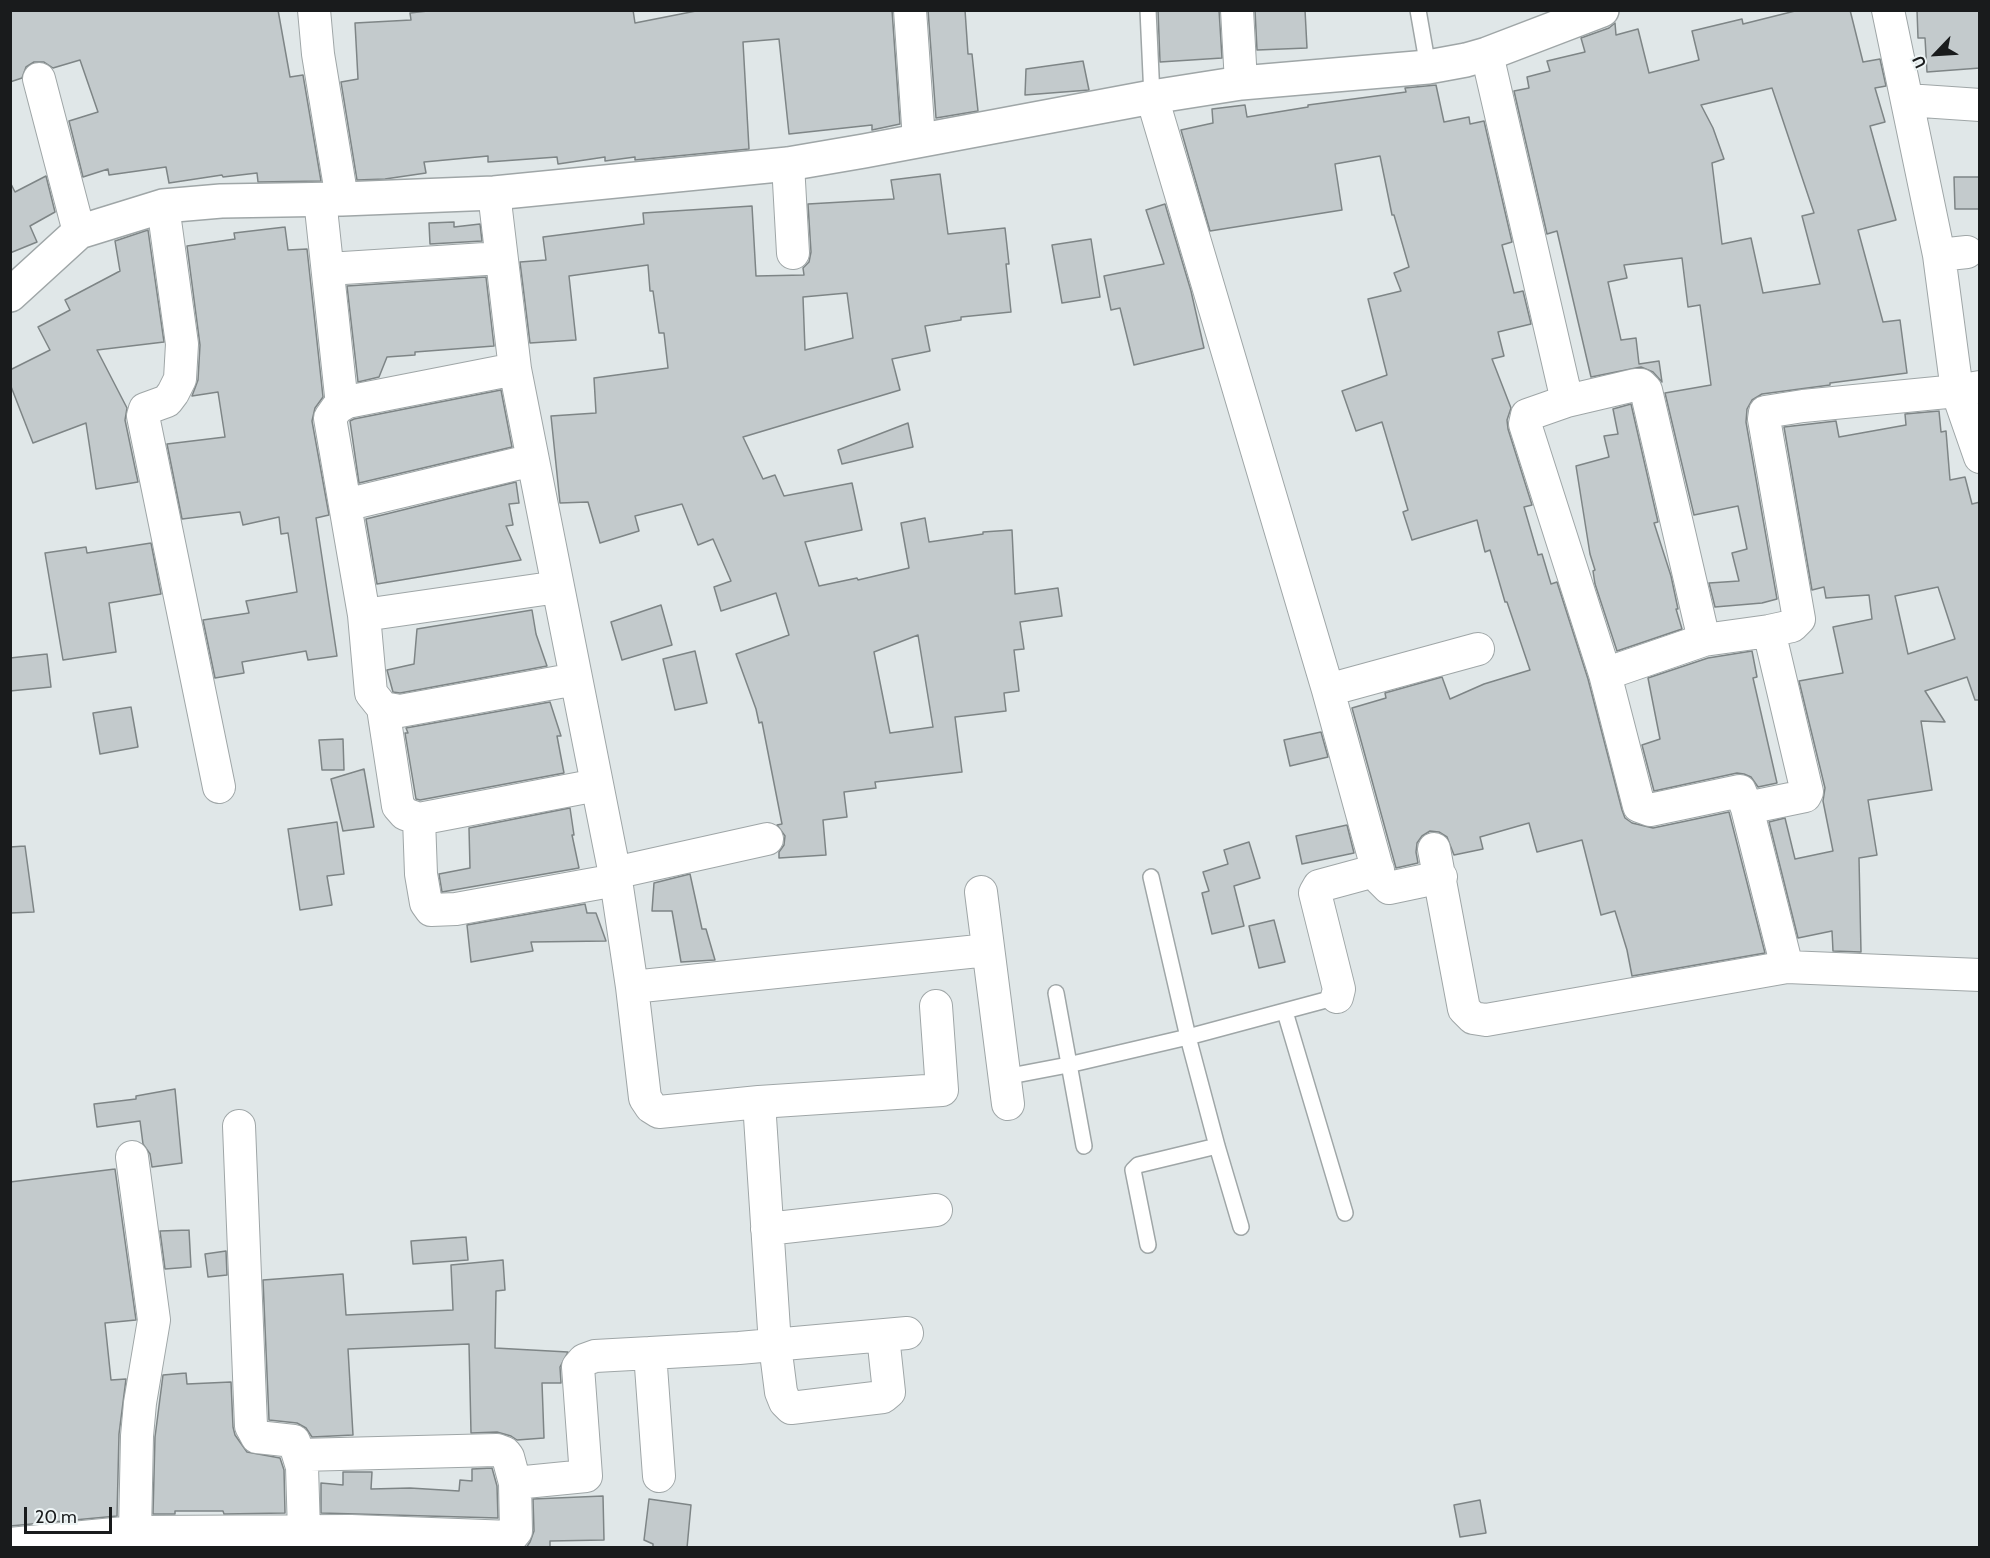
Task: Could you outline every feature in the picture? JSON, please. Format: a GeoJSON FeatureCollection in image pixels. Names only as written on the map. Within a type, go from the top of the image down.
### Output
{"type":"FeatureCollection","features":[{"type":"Feature","properties":{"kind":"street"},"geometry":{"type":"LineString","coordinates":[[314,10],[331,199],[328,269],[342,405]]}},
{"type":"Feature","properties":{"kind":"street"},"geometry":{"type":"LineString","coordinates":[[910,10],[919,140]]}},
{"type":"Feature","properties":{"kind":"street"},"geometry":{"type":"LineString","coordinates":[[1237,10],[1241,83]]}},
{"type":"Feature","properties":{"kind":"street"},"geometry":{"type":"LineString","coordinates":[[10,295],[79,232],[163,206],[221,201],[494,193],[788,164],[864,152],[1152,97],[1241,83],[1428,67],[1487,54],[1602,10]]}},
{"type":"Feature","properties":{"kind":"street"},"geometry":{"type":"LineString","coordinates":[[1888,10],[1907,100],[1953,253],[1968,389],[1980,457]]}},
{"type":"Feature","properties":{"kind":"street"},"geometry":{"type":"LineString","coordinates":[[1487,54],[1567,401]]}},
{"type":"Feature","properties":{"kind":"street"},"geometry":{"type":"LineString","coordinates":[[39,80],[79,232]]}},
{"type":"Feature","properties":{"kind":"street"},"geometry":{"type":"LineString","coordinates":[[1152,97],[1328,690],[1380,879],[1389,888],[1438,863],[1464,1009],[1473,1018],[1486,1020],[1787,967],[1980,975]]}},
{"type":"Feature","properties":{"kind":"street"},"geometry":{"type":"LineString","coordinates":[[1907,100],[1980,105]]}},
{"type":"Feature","properties":{"kind":"street"},"geometry":{"type":"LineString","coordinates":[[788,164],[793,253]]}},
{"type":"Feature","properties":{"kind":"street"},"geometry":{"type":"LineString","coordinates":[[494,193],[515,369],[615,877],[632,987],[645,1098],[651,1107],[659,1112],[759,1102],[942,1090],[936,1006]]}},
{"type":"Feature","properties":{"kind":"street"},"geometry":{"type":"LineString","coordinates":[[163,206],[182,344],[180,379],[167,401],[145,409],[142,416],[219,787]]}},
{"type":"Feature","properties":{"kind":"street"},"geometry":{"type":"LineString","coordinates":[[328,269],[501,258]]}},
{"type":"Feature","properties":{"kind":"street"},"geometry":{"type":"LineString","coordinates":[[515,369],[347,402],[337,408],[330,418],[364,615],[371,693],[383,708],[398,806],[405,814],[419,819],[597,785]]}},
{"type":"Feature","properties":{"kind":"street"},"geometry":{"type":"LineString","coordinates":[[1704,640],[1646,390],[1641,385],[1635,385],[1567,401],[1527,415],[1525,424],[1605,674],[1639,806],[1650,810],[1737,791],[1743,796],[1787,967]]}},
{"type":"Feature","properties":{"kind":"street"},"geometry":{"type":"LineString","coordinates":[[1605,674],[1704,640],[1792,626],[1799,619],[1764,424],[1765,412],[1968,389]]}},
{"type":"Feature","properties":{"kind":"street"},"geometry":{"type":"LineString","coordinates":[[345,505],[533,460]]}},
{"type":"Feature","properties":{"kind":"street"},"geometry":{"type":"LineString","coordinates":[[364,615],[558,587]]}},
{"type":"Feature","properties":{"kind":"street"},"geometry":{"type":"LineString","coordinates":[[1747,808],[1805,796],[1807,792],[1769,631]]}},
{"type":"Feature","properties":{"kind":"street"},"geometry":{"type":"LineString","coordinates":[[1328,690],[1478,649]]}},
{"type":"Feature","properties":{"kind":"street"},"geometry":{"type":"LineString","coordinates":[[383,708],[400,711],[576,679]]}},
{"type":"Feature","properties":{"kind":"street"},"geometry":{"type":"LineString","coordinates":[[419,819],[421,874],[426,903],[431,910],[456,909],[615,877],[767,839]]}},
{"type":"Feature","properties":{"kind":"street"},"geometry":{"type":"LineString","coordinates":[[1337,998],[1339,989],[1315,893],[1319,886],[1378,870]]}},
{"type":"Feature","properties":{"kind":"street"},"geometry":{"type":"LineString","coordinates":[[981,892],[1007,1090]]}},
{"type":"Feature","properties":{"kind":"street"},"geometry":{"type":"LineString","coordinates":[[632,987],[988,950]]}},
{"type":"Feature","properties":{"kind":"street"},"geometry":{"type":"LineString","coordinates":[[515,1483],[586,1476],[578,1367],[584,1360],[595,1356],[775,1345],[895,1334],[889,1392],[884,1396],[791,1408],[785,1402],[781,1392],[775,1345],[759,1102]]}},
{"type":"Feature","properties":{"kind":"street"},"geometry":{"type":"LineString","coordinates":[[239,1126],[251,1426],[257,1437],[294,1441],[300,1455],[313,1537]]}},
{"type":"Feature","properties":{"kind":"street"},"geometry":{"type":"LineString","coordinates":[[132,1157],[154,1320],[138,1425],[135,1532]]}},
{"type":"Feature","properties":{"kind":"street"},"geometry":{"type":"LineString","coordinates":[[768,1230],[936,1210]]}},
{"type":"Feature","properties":{"kind":"street"},"geometry":{"type":"LineString","coordinates":[[650,1353],[659,1476]]}},
{"type":"Feature","properties":{"kind":"street"},"geometry":{"type":"LineString","coordinates":[[10,1544],[80,1543],[135,1532],[313,1537],[511,1537],[516,1531],[515,1483],[508,1457],[501,1450],[300,1455]]}},
{"type":"Feature","properties":{"kind":"lane"},"geometry":{"type":"LineString","coordinates":[[1148,10],[1152,97]]}},
{"type":"Feature","properties":{"kind":"lane"},"geometry":{"type":"LineString","coordinates":[[1418,10],[1428,67]]}},
{"type":"Feature","properties":{"kind":"lane"},"geometry":{"type":"LineString","coordinates":[[1151,877],[1188,1037],[1241,1227]]}},
{"type":"Feature","properties":{"kind":"lane"},"geometry":{"type":"LineString","coordinates":[[1056,993],[1084,1146]]}},
{"type":"Feature","properties":{"kind":"lane"},"geometry":{"type":"LineString","coordinates":[[1007,1090],[1068,1065],[1188,1037],[1337,998]]}},
{"type":"Feature","properties":{"kind":"lane"},"geometry":{"type":"LineString","coordinates":[[1285,1012],[1346,1213]]}},
{"type":"Feature","properties":{"kind":"lane"},"geometry":{"type":"LineString","coordinates":[[1148,1245],[1133,1170],[1138,1165],[1217,1146]]}},
{"type":"Feature","properties":{"kind":"building"},"geometry":{"type":"Polygon","coordinates":[[[10,10],[278,10],[290,77],[303,75],[321,181],[258,182],[257,173],[223,177],[222,175],[169,183],[166,167],[109,175],[108,169],[83,177],[69,121],[98,112],[80,60],[53,68],[44,62],[34,62],[26,67],[22,78],[10,82],[10,10]]]}},
{"type":"Feature","properties":{"kind":"building"},"geometry":{"type":"Polygon","coordinates":[[[437,10],[633,10],[635,23],[701,10],[892,10],[900,124],[872,130],[872,125],[789,134],[779,39],[743,42],[749,149],[635,160],[635,157],[605,161],[605,157],[558,164],[557,157],[488,162],[488,156],[424,162],[426,173],[385,179],[357,180],[341,82],[358,79],[355,23],[411,20],[410,13],[437,10]]]}},
{"type":"Feature","properties":{"kind":"building"},"geometry":{"type":"Polygon","coordinates":[[[928,10],[965,10],[968,54],[972,54],[978,111],[936,118],[928,10]]]}},
{"type":"Feature","properties":{"kind":"building"},"geometry":{"type":"Polygon","coordinates":[[[1158,10],[1219,10],[1222,58],[1160,62],[1158,10]]]}},
{"type":"Feature","properties":{"kind":"building"},"geometry":{"type":"Polygon","coordinates":[[[1255,10],[1305,10],[1307,48],[1257,50],[1255,10]]]}},
{"type":"Feature","properties":{"kind":"building"},"geometry":{"type":"Polygon","coordinates":[[[1799,10],[1850,10],[1863,62],[1880,59],[1886,86],[1875,88],[1885,122],[1870,126],[1896,220],[1858,230],[1883,322],[1900,320],[1907,373],[1762,394],[1752,400],[1747,409],[1746,422],[1777,599],[1762,603],[1715,607],[1709,583],[1739,581],[1732,553],[1747,549],[1738,506],[1694,515],[1665,393],[1711,385],[1700,305],[1688,307],[1682,258],[1624,265],[1627,278],[1608,282],[1621,340],[1636,338],[1639,364],[1659,361],[1662,382],[1653,372],[1641,367],[1591,377],[1557,231],[1547,234],[1514,91],[1529,88],[1527,77],[1550,71],[1547,61],[1585,52],[1581,38],[1609,28],[1615,23],[1616,35],[1638,29],[1649,73],[1699,60],[1692,31],[1742,19],[1743,24],[1799,10]],[[1772,88],[1701,105],[1713,128],[1724,159],[1712,163],[1722,244],[1751,238],[1763,293],[1820,284],[1802,216],[1814,213],[1772,88]]]}},
{"type":"Feature","properties":{"kind":"building"},"geometry":{"type":"Polygon","coordinates":[[[1917,10],[1979,10],[1980,68],[1927,72],[1925,38],[1918,38],[1917,10]]]}},
{"type":"Feature","properties":{"kind":"building"},"geometry":{"type":"Polygon","coordinates":[[[1083,61],[1089,90],[1025,95],[1026,69],[1083,61]]]}},
{"type":"Feature","properties":{"kind":"building"},"geometry":{"type":"Polygon","coordinates":[[[1436,85],[1444,122],[1469,117],[1470,124],[1484,121],[1512,242],[1502,245],[1514,293],[1523,291],[1531,324],[1498,332],[1504,356],[1492,359],[1511,408],[1507,420],[1508,429],[1532,505],[1524,507],[1538,555],[1542,554],[1551,584],[1557,582],[1588,679],[1625,818],[1632,823],[1653,828],[1729,812],[1765,953],[1632,976],[1615,911],[1601,915],[1582,840],[1537,852],[1529,823],[1480,837],[1483,849],[1454,855],[1447,837],[1439,832],[1430,831],[1417,843],[1418,863],[1396,868],[1352,708],[1386,698],[1385,693],[1442,677],[1450,699],[1484,684],[1530,670],[1507,602],[1505,602],[1490,550],[1485,552],[1477,520],[1412,540],[1403,512],[1408,510],[1382,422],[1356,431],[1342,391],[1387,375],[1368,299],[1401,291],[1394,273],[1409,267],[1394,215],[1392,215],[1380,156],[1335,164],[1342,210],[1210,231],[1181,130],[1213,123],[1212,109],[1245,105],[1247,117],[1308,107],[1308,105],[1406,92],[1405,88],[1436,85]]]}},
{"type":"Feature","properties":{"kind":"building"},"geometry":{"type":"Polygon","coordinates":[[[940,174],[948,234],[1005,228],[1011,312],[961,317],[961,320],[925,326],[930,351],[892,359],[900,390],[743,437],[763,479],[775,475],[784,496],[852,483],[862,530],[805,542],[819,586],[909,568],[901,523],[925,518],[929,542],[983,534],[983,532],[1012,530],[1015,594],[1058,588],[1062,616],[1020,622],[1024,649],[1014,650],[1019,691],[1004,693],[1006,711],[955,717],[962,772],[875,782],[876,788],[844,792],[847,817],[823,820],[826,855],[779,858],[785,836],[777,825],[782,824],[762,722],[759,723],[736,654],[789,635],[776,593],[721,611],[714,587],[731,581],[713,539],[698,545],[682,504],[635,516],[639,531],[600,543],[588,502],[560,503],[551,416],[596,413],[594,378],[668,368],[664,333],[659,333],[653,291],[650,291],[648,265],[569,276],[576,340],[530,343],[520,262],[546,260],[543,237],[644,224],[643,213],[752,206],[756,276],[804,275],[803,268],[809,262],[811,252],[808,204],[894,199],[891,180],[940,174]],[[847,293],[803,297],[805,350],[853,338],[847,293]],[[918,635],[874,652],[890,733],[933,727],[918,635]]]}},
{"type":"Feature","properties":{"kind":"building"},"geometry":{"type":"Polygon","coordinates":[[[46,176],[55,212],[30,226],[37,242],[10,253],[10,182],[15,192],[46,176]]]}},
{"type":"Feature","properties":{"kind":"building"},"geometry":{"type":"Polygon","coordinates":[[[1954,177],[1980,177],[1980,209],[1955,209],[1954,177]]]}},
{"type":"Feature","properties":{"kind":"building"},"geometry":{"type":"Polygon","coordinates":[[[1165,204],[1191,291],[1204,348],[1134,365],[1120,308],[1111,310],[1104,276],[1164,264],[1146,210],[1165,204]]]}},
{"type":"Feature","properties":{"kind":"building"},"geometry":{"type":"Polygon","coordinates":[[[454,222],[454,227],[480,224],[482,241],[430,244],[429,223],[454,222]]]}},
{"type":"Feature","properties":{"kind":"building"},"geometry":{"type":"Polygon","coordinates":[[[285,227],[288,250],[307,249],[323,397],[315,408],[312,421],[329,515],[316,518],[337,656],[308,660],[306,651],[242,662],[244,673],[215,678],[203,620],[249,613],[246,601],[297,592],[288,533],[281,534],[279,517],[243,525],[240,512],[182,519],[167,444],[225,437],[218,392],[192,396],[198,380],[200,345],[187,246],[235,239],[234,233],[285,227]]]}},
{"type":"Feature","properties":{"kind":"building"},"geometry":{"type":"Polygon","coordinates":[[[148,230],[164,342],[97,350],[127,408],[125,420],[138,482],[96,489],[86,423],[33,443],[10,384],[10,370],[50,350],[38,327],[70,310],[65,300],[120,271],[115,241],[148,230]]]}},
{"type":"Feature","properties":{"kind":"building"},"geometry":{"type":"Polygon","coordinates":[[[1091,239],[1100,297],[1062,303],[1052,245],[1091,239]]]}},
{"type":"Feature","properties":{"kind":"building"},"geometry":{"type":"Polygon","coordinates":[[[486,277],[494,346],[415,352],[415,355],[387,357],[379,377],[358,382],[347,286],[486,277]]]}},
{"type":"Feature","properties":{"kind":"building"},"geometry":{"type":"Polygon","coordinates":[[[501,390],[512,447],[359,483],[350,421],[501,390]]]}},
{"type":"Feature","properties":{"kind":"building"},"geometry":{"type":"Polygon","coordinates":[[[1631,404],[1658,522],[1654,523],[1671,576],[1678,609],[1676,609],[1682,629],[1617,651],[1595,584],[1593,571],[1595,570],[1590,554],[1576,466],[1609,457],[1604,436],[1618,434],[1613,409],[1631,404]]]}},
{"type":"Feature","properties":{"kind":"building"},"geometry":{"type":"Polygon","coordinates":[[[1939,411],[1941,432],[1946,431],[1950,480],[1965,477],[1972,504],[1980,502],[1980,700],[1975,700],[1967,677],[1925,691],[1945,722],[1921,721],[1932,790],[1868,800],[1877,855],[1859,858],[1861,952],[1833,951],[1832,931],[1798,938],[1769,822],[1785,818],[1795,859],[1833,851],[1823,801],[1825,788],[1799,681],[1843,673],[1833,627],[1872,619],[1869,595],[1826,598],[1824,587],[1812,590],[1784,427],[1836,421],[1839,437],[1906,425],[1905,414],[1939,411]],[[1938,587],[1895,596],[1908,654],[1955,639],[1938,587]]]}},
{"type":"Feature","properties":{"kind":"building"},"geometry":{"type":"Polygon","coordinates":[[[908,423],[913,447],[842,464],[838,450],[908,423]]]}},
{"type":"Feature","properties":{"kind":"building"},"geometry":{"type":"Polygon","coordinates":[[[516,482],[519,503],[509,504],[513,525],[506,526],[521,560],[377,584],[366,519],[516,482]]]}},
{"type":"Feature","properties":{"kind":"building"},"geometry":{"type":"Polygon","coordinates":[[[151,543],[161,594],[109,603],[116,652],[63,660],[45,553],[86,547],[87,553],[151,543]]]}},
{"type":"Feature","properties":{"kind":"building"},"geometry":{"type":"Polygon","coordinates":[[[661,605],[672,645],[622,660],[611,622],[661,605]]]}},
{"type":"Feature","properties":{"kind":"building"},"geometry":{"type":"Polygon","coordinates":[[[532,610],[536,634],[547,666],[400,693],[393,692],[387,670],[414,664],[417,629],[532,610]]]}},
{"type":"Feature","properties":{"kind":"building"},"geometry":{"type":"Polygon","coordinates":[[[695,651],[707,703],[675,710],[663,659],[695,651]]]}},
{"type":"Feature","properties":{"kind":"building"},"geometry":{"type":"Polygon","coordinates":[[[1752,651],[1757,677],[1753,678],[1777,783],[1758,787],[1751,777],[1737,773],[1654,791],[1642,745],[1660,739],[1648,678],[1708,658],[1752,651]]]}},
{"type":"Feature","properties":{"kind":"building"},"geometry":{"type":"Polygon","coordinates":[[[47,654],[51,687],[10,691],[10,658],[47,654]]]}},
{"type":"Feature","properties":{"kind":"building"},"geometry":{"type":"Polygon","coordinates":[[[550,702],[561,736],[557,736],[564,773],[416,799],[406,728],[550,702]]]}},
{"type":"Feature","properties":{"kind":"building"},"geometry":{"type":"Polygon","coordinates":[[[131,707],[138,747],[100,754],[93,713],[131,707]]]}},
{"type":"Feature","properties":{"kind":"building"},"geometry":{"type":"Polygon","coordinates":[[[1321,732],[1328,757],[1290,766],[1284,740],[1321,732]]]}},
{"type":"Feature","properties":{"kind":"building"},"geometry":{"type":"Polygon","coordinates":[[[343,739],[344,770],[322,770],[319,740],[343,739]]]}},
{"type":"Feature","properties":{"kind":"building"},"geometry":{"type":"Polygon","coordinates":[[[364,769],[374,827],[343,831],[331,779],[364,769]]]}},
{"type":"Feature","properties":{"kind":"building"},"geometry":{"type":"Polygon","coordinates":[[[570,808],[574,835],[572,835],[579,868],[442,892],[439,874],[470,868],[469,828],[570,808]]]}},
{"type":"Feature","properties":{"kind":"building"},"geometry":{"type":"Polygon","coordinates":[[[337,822],[344,874],[327,876],[332,905],[300,910],[288,829],[337,822]]]}},
{"type":"Feature","properties":{"kind":"building"},"geometry":{"type":"Polygon","coordinates":[[[1347,825],[1354,853],[1302,864],[1296,836],[1347,825]]]}},
{"type":"Feature","properties":{"kind":"building"},"geometry":{"type":"Polygon","coordinates":[[[1249,842],[1260,878],[1234,886],[1244,926],[1212,934],[1202,893],[1209,891],[1203,872],[1228,864],[1224,850],[1249,842]]]}},
{"type":"Feature","properties":{"kind":"building"},"geometry":{"type":"Polygon","coordinates":[[[25,846],[34,912],[10,913],[10,847],[25,846]]]}},
{"type":"Feature","properties":{"kind":"building"},"geometry":{"type":"Polygon","coordinates":[[[690,874],[702,929],[706,929],[715,960],[681,962],[672,911],[652,911],[654,883],[690,874]]]}},
{"type":"Feature","properties":{"kind":"building"},"geometry":{"type":"Polygon","coordinates":[[[585,904],[587,913],[596,913],[606,941],[531,942],[533,951],[471,962],[467,925],[585,904]]]}},
{"type":"Feature","properties":{"kind":"building"},"geometry":{"type":"Polygon","coordinates":[[[1274,920],[1285,962],[1259,968],[1249,926],[1274,920]]]}},
{"type":"Feature","properties":{"kind":"building"},"geometry":{"type":"Polygon","coordinates":[[[175,1089],[182,1163],[152,1167],[150,1154],[143,1144],[140,1121],[97,1127],[94,1104],[136,1099],[136,1096],[175,1089]]]}},
{"type":"Feature","properties":{"kind":"building"},"geometry":{"type":"Polygon","coordinates":[[[115,1169],[136,1320],[105,1323],[111,1380],[126,1379],[119,1434],[117,1516],[10,1526],[10,1182],[115,1169]]]}},
{"type":"Feature","properties":{"kind":"building"},"geometry":{"type":"Polygon","coordinates":[[[189,1230],[191,1267],[165,1269],[160,1231],[189,1230]]]}},
{"type":"Feature","properties":{"kind":"building"},"geometry":{"type":"Polygon","coordinates":[[[466,1237],[468,1260],[413,1264],[411,1241],[466,1237]]]}},
{"type":"Feature","properties":{"kind":"building"},"geometry":{"type":"Polygon","coordinates":[[[226,1251],[227,1275],[208,1277],[205,1254],[226,1251]]]}},
{"type":"Feature","properties":{"kind":"building"},"geometry":{"type":"Polygon","coordinates":[[[503,1260],[505,1290],[496,1291],[495,1348],[568,1352],[560,1367],[561,1383],[542,1383],[544,1438],[517,1440],[497,1432],[471,1433],[469,1344],[348,1349],[353,1435],[312,1437],[306,1428],[297,1423],[269,1420],[263,1280],[343,1274],[346,1315],[453,1310],[451,1265],[503,1260]]]}},
{"type":"Feature","properties":{"kind":"building"},"geometry":{"type":"Polygon","coordinates":[[[186,1373],[187,1384],[231,1382],[235,1435],[247,1452],[280,1458],[284,1470],[285,1513],[224,1514],[223,1511],[175,1511],[175,1514],[153,1514],[155,1437],[163,1375],[186,1373]]]}},
{"type":"Feature","properties":{"kind":"building"},"geometry":{"type":"Polygon","coordinates":[[[492,1468],[497,1486],[498,1518],[321,1513],[321,1483],[343,1485],[343,1472],[372,1472],[371,1489],[410,1488],[459,1491],[460,1480],[472,1481],[472,1469],[492,1468]]]}},
{"type":"Feature","properties":{"kind":"building"},"geometry":{"type":"Polygon","coordinates":[[[603,1496],[604,1540],[550,1541],[550,1548],[526,1548],[534,1531],[533,1499],[603,1496]]]}},
{"type":"Feature","properties":{"kind":"building"},"geometry":{"type":"Polygon","coordinates":[[[649,1499],[691,1505],[687,1548],[653,1548],[653,1544],[644,1540],[649,1499]]]}},
{"type":"Feature","properties":{"kind":"building"},"geometry":{"type":"Polygon","coordinates":[[[1480,1500],[1486,1533],[1460,1537],[1454,1505],[1480,1500]]]}}]}
